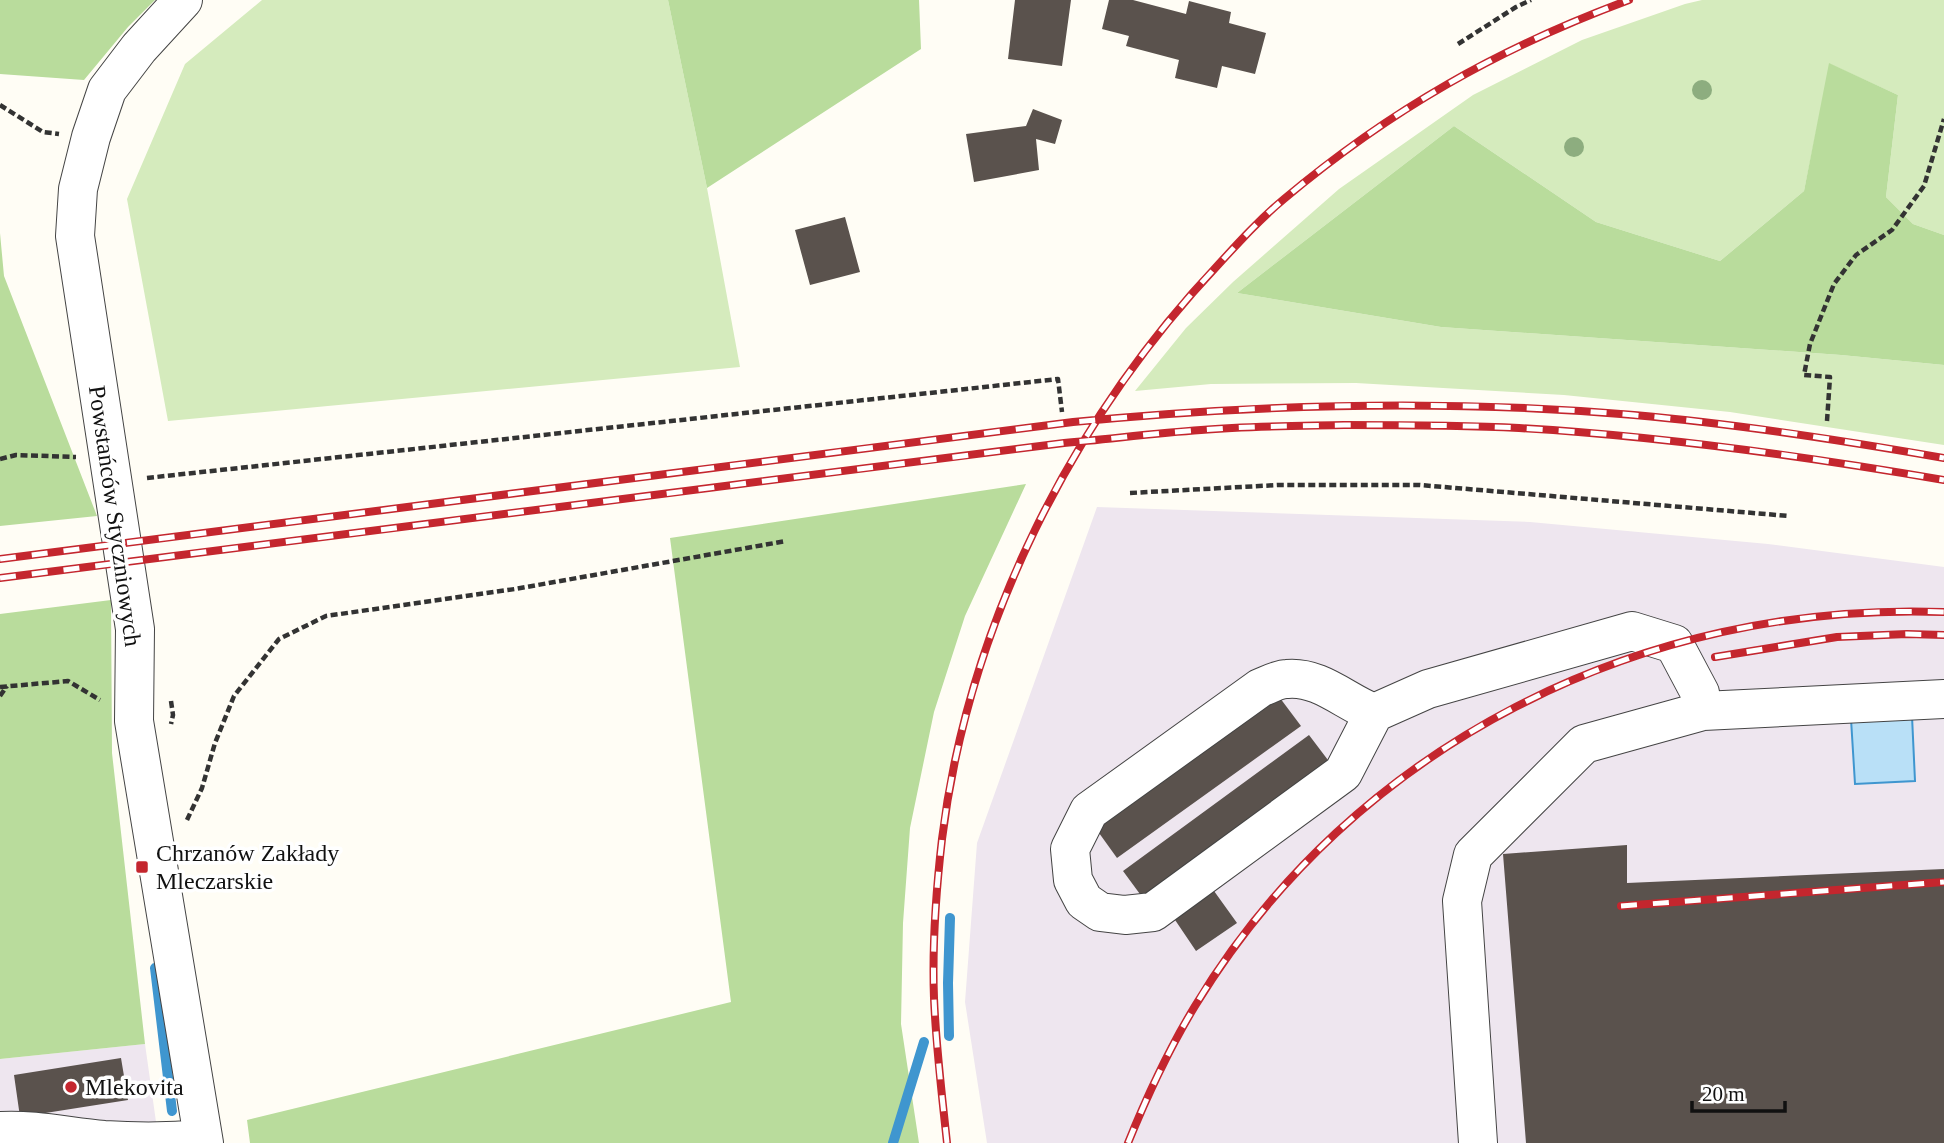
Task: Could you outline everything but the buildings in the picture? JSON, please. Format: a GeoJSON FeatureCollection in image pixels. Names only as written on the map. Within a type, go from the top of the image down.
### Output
{"type":"FeatureCollection","features":[{"type":"Feature","properties":{"kind":"street","name":"Powstańców Styczniowych"},"geometry":{"type":"LineString","coordinates":[[183,0],[139,48],[107,90],[91,137],[78,189],[75,236],[135,629],[134,721],[203,1141]]}},
{"type":"Feature","properties":{"kind":"street"},"geometry":{"type":"LineString","coordinates":[[1374,713],[1336,692],[1305,680],[1285,678],[1261,688],[1089,811],[1070,849],[1073,880],[1084,901],[1100,912],[1125,915],[1153,912],[1343,773],[1374,713],[1428,689],[1632,631],[1674,643],[1700,693],[1703,711]]}},
{"type":"Feature","properties":{"kind":"street"},"geometry":{"type":"LineString","coordinates":[[1478,1143],[1462,901],[1473,855],[1584,744],[1703,711],[1944,699]]}},
{"type":"Feature","properties":{"kind":"street"},"geometry":{"type":"LineString","coordinates":[[0,1131],[23,1130],[102,1140],[203,1141]]}},
{"type":"Feature","properties":{"kind":"path"},"geometry":{"type":"LineString","coordinates":[[1458,44],[1531,0]]}},
{"type":"Feature","properties":{"kind":"path"},"geometry":{"type":"LineString","coordinates":[[0,105],[43,132],[91,137]]}},
{"type":"Feature","properties":{"kind":"path"},"geometry":{"type":"LineString","coordinates":[[1827,421],[1830,377],[1804,374],[1810,344],[1834,284],[1856,255],[1892,230],[1924,186],[1944,119]]}},
{"type":"Feature","properties":{"kind":"path"},"geometry":{"type":"LineString","coordinates":[[0,459],[16,455],[110,467],[133,479],[1058,379],[1062,412]]}},
{"type":"Feature","properties":{"kind":"path"},"geometry":{"type":"LineString","coordinates":[[1129,493],[1279,485],[1420,485],[1788,516]]}},
{"type":"Feature","properties":{"kind":"path"},"geometry":{"type":"LineString","coordinates":[[154,842],[185,825],[202,788],[233,696],[279,639],[326,616],[514,589],[786,541]]}},
{"type":"Feature","properties":{"kind":"path"},"geometry":{"type":"LineString","coordinates":[[0,687],[68,681],[134,721]]}},
{"type":"Feature","properties":{"kind":"path"},"geometry":{"type":"LineString","coordinates":[[0,696],[7,686]]}},
{"type":"Feature","properties":{"kind":"shaded area"},"geometry":{"type":"Polygon","coordinates":[[[1097,507],[1530,522],[1768,544],[1944,567],[1944,1143],[987,1143],[965,1002],[977,843],[1097,507]]]}},
{"type":"Feature","properties":{"kind":"shaded area","name":"Mlekovita"},"geometry":{"type":"Polygon","coordinates":[[[145,1044],[159,1143],[0,1143],[0,1059],[145,1044]]]}},
{"type":"Feature","properties":{"kind":"green space"},"geometry":{"type":"Polygon","coordinates":[[[0,0],[155,0],[128,27],[84,80],[0,74],[0,0]]]}},
{"type":"Feature","properties":{"kind":"green space"},"geometry":{"type":"Polygon","coordinates":[[[262,0],[668,0],[740,367],[168,421],[127,199],[185,64],[262,0]]]}},
{"type":"Feature","properties":{"kind":"green space"},"geometry":{"type":"Polygon","coordinates":[[[668,0],[919,0],[921,49],[707,188],[668,0]]]}},
{"type":"Feature","properties":{"kind":"green space"},"geometry":{"type":"Polygon","coordinates":[[[1702,0],[1944,0],[1944,235],[1913,224],[1886,197],[1898,95],[1830,64],[1804,191],[1720,261],[1596,222],[1454,126],[1237,293],[1441,327],[1841,355],[1944,365],[1944,445],[1730,412],[1564,395],[1356,383],[1211,384],[1135,391],[1186,328],[1233,282],[1339,189],[1473,95],[1582,40],[1702,0]]]}},
{"type":"Feature","properties":{"kind":"green space"},"geometry":{"type":"Polygon","coordinates":[[[1829,63],[1898,95],[1886,197],[1913,224],[1944,235],[1944,365],[1841,355],[1441,327],[1237,293],[1454,126],[1596,222],[1720,261],[1804,191],[1829,63]]]}},
{"type":"Feature","properties":{"kind":"green space"},"geometry":{"type":"Polygon","coordinates":[[[0,233],[4,276],[97,516],[0,526],[0,233]]]}},
{"type":"Feature","properties":{"kind":"green space"},"geometry":{"type":"Polygon","coordinates":[[[1026,484],[965,616],[934,712],[910,828],[903,923],[901,1024],[919,1143],[250,1143],[247,1120],[731,1002],[670,538],[1026,484]]]}},
{"type":"Feature","properties":{"kind":"green space"},"geometry":{"type":"Polygon","coordinates":[[[111,600],[112,753],[145,1044],[0,1059],[0,614],[111,600]]]}},
{"type":"Feature","properties":{"kind":"water"},"geometry":{"type":"Polygon","coordinates":[[[1912,716],[1915,781],[1855,784],[1851,719],[1912,716]]]}},
{"type":"Feature","properties":{"kind":"waterway"},"geometry":{"type":"LineString","coordinates":[[949,1036],[950,918]]}},
{"type":"Feature","properties":{"kind":"waterway"},"geometry":{"type":"LineString","coordinates":[[155,968],[172,1111]]}},
{"type":"Feature","properties":{"kind":"waterway"},"geometry":{"type":"LineString","coordinates":[[893,1143],[924,1042]]}},
{"type":"Feature","properties":{"kind":"railway"},"geometry":{"type":"LineString","coordinates":[[947,1143],[936,1035],[934,958],[942,839],[955,760],[975,681],[1002,605],[1035,531],[1073,459],[1117,391],[1165,326],[1242,239],[1284,199],[1364,137],[1448,84],[1535,39],[1629,0]]}},
{"type":"Feature","properties":{"kind":"railway"},"geometry":{"type":"LineString","coordinates":[[0,559],[1073,422],[1213,411],[1424,405],[1564,410],[1751,428],[1944,458]]}},
{"type":"Feature","properties":{"kind":"railway"},"geometry":{"type":"LineString","coordinates":[[0,578],[1064,443],[1237,428],[1432,425],[1573,432],[1732,448],[1944,480]]}},
{"type":"Feature","properties":{"kind":"railway"},"geometry":{"type":"LineString","coordinates":[[1128,1143],[1185,1022],[1260,914],[1336,833],[1422,764],[1516,707],[1616,663],[1722,632],[1832,615],[1944,612]]}},
{"type":"Feature","properties":{"kind":"railway"},"geometry":{"type":"LineString","coordinates":[[1715,657],[1837,637],[1944,635]]}},
{"type":"Feature","properties":{"kind":"railway"},"geometry":{"type":"LineString","coordinates":[[1621,906],[1944,882]]}},
{"type":"Feature","properties":{"kind":"place","name":"Chrzanów Zakłady Mleczarskie"},"geometry":{"type":"Point","coordinates":[142,867]}},
{"type":"Feature","properties":{"kind":"place","name":"Mlekovita"},"geometry":{"type":"Point","coordinates":[71,1087]}}]}
